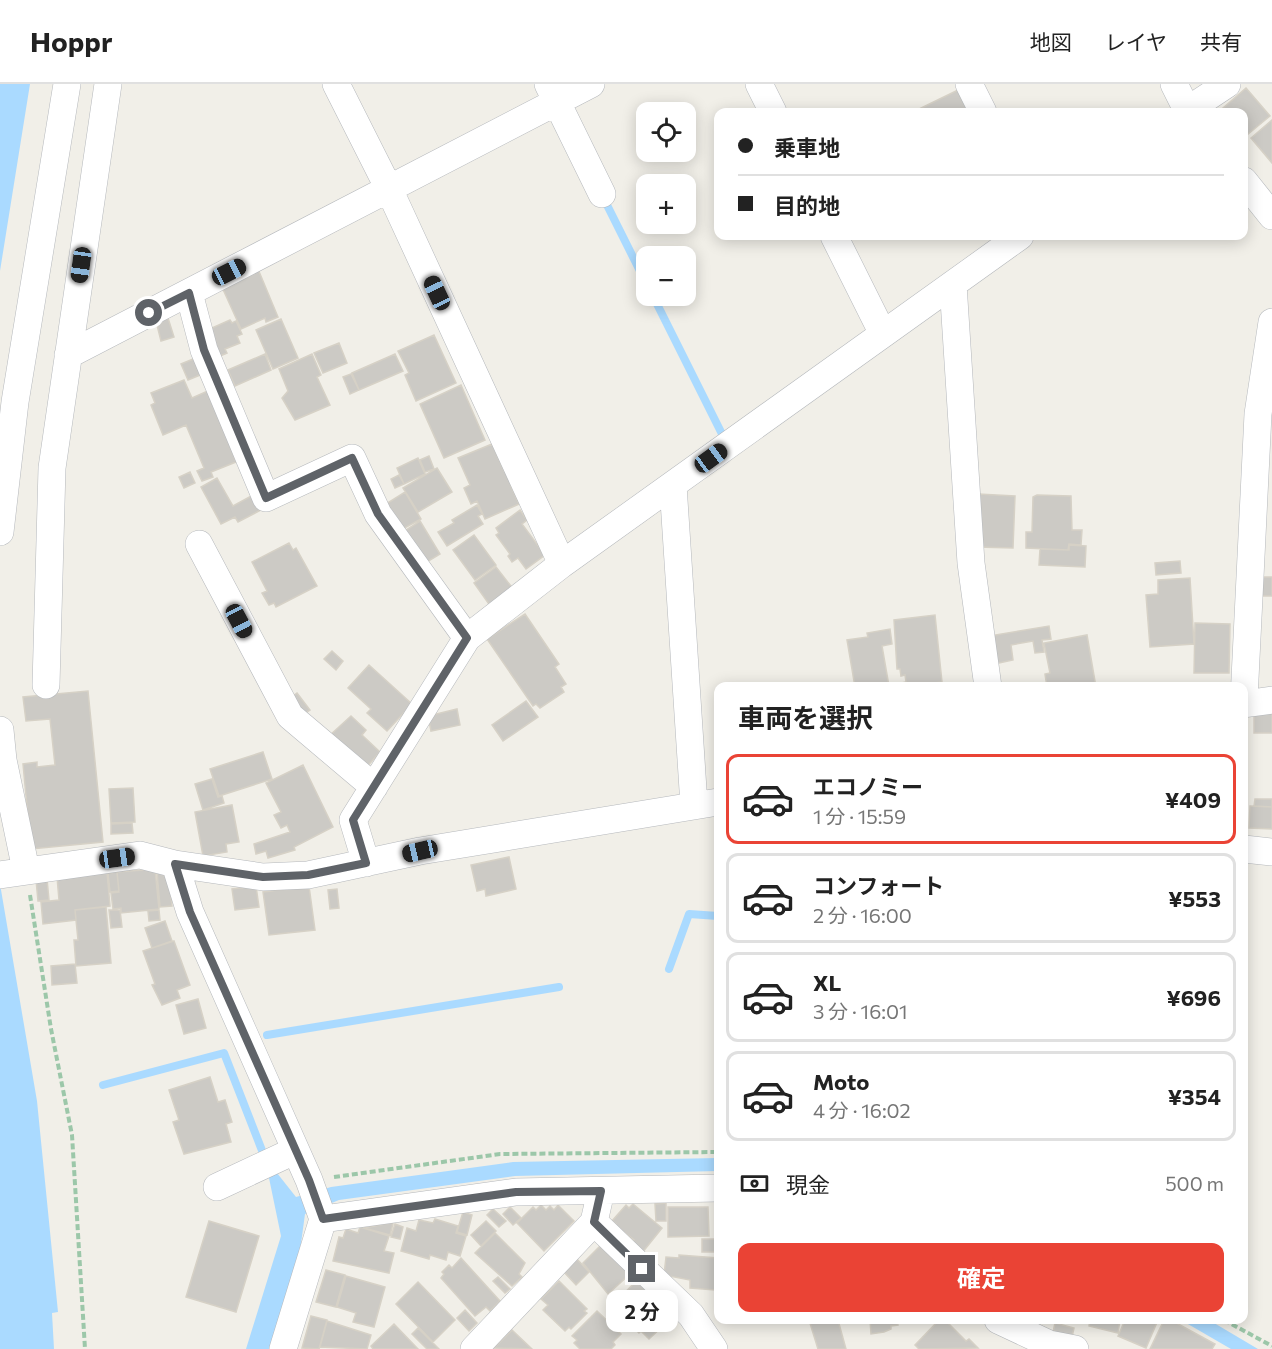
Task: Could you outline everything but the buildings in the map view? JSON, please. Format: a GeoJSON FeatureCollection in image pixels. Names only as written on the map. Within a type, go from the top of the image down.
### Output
{"type":"FeatureCollection","features":[{"type":"Feature","properties":{"kind":"street"},"geometry":{"type":"LineString","coordinates":[[0,532],[15,402],[67,84]]}},
{"type":"Feature","properties":{"kind":"street"},"geometry":{"type":"LineString","coordinates":[[46,685],[52,468],[108,84]]}},
{"type":"Feature","properties":{"kind":"street"},"geometry":{"type":"LineString","coordinates":[[336,84],[389,189],[562,564]]}},
{"type":"Feature","properties":{"kind":"street"},"geometry":{"type":"LineString","coordinates":[[68,355],[389,189],[552,93],[591,84]]}},
{"type":"Feature","properties":{"kind":"street"},"geometry":{"type":"LineString","coordinates":[[759,84],[771,108]]}},
{"type":"Feature","properties":{"kind":"street"},"geometry":{"type":"LineString","coordinates":[[969,84],[981,108]]}},
{"type":"Feature","properties":{"kind":"street"},"geometry":{"type":"LineString","coordinates":[[1174,84],[1184,108]]}},
{"type":"Feature","properties":{"kind":"street"},"geometry":{"type":"LineString","coordinates":[[1192,108],[1227,84]]}},
{"type":"Feature","properties":{"kind":"street"},"geometry":{"type":"LineString","coordinates":[[552,93],[602,194]]}},
{"type":"Feature","properties":{"kind":"street"},"geometry":{"type":"LineString","coordinates":[[1248,186],[1272,216]]}},
{"type":"Feature","properties":{"kind":"street"},"geometry":{"type":"LineString","coordinates":[[836,240],[883,334]]}},
{"type":"Feature","properties":{"kind":"street"},"geometry":{"type":"LineString","coordinates":[[366,863],[353,820],[467,638],[562,564],[1014,240]]}},
{"type":"Feature","properties":{"kind":"street"},"geometry":{"type":"LineString","coordinates":[[953,284],[971,563],[987,682]]}},
{"type":"Feature","properties":{"kind":"street"},"geometry":{"type":"LineString","coordinates":[[189,293],[204,350],[266,498],[352,458],[378,514],[467,638]]}},
{"type":"Feature","properties":{"kind":"street"},"geometry":{"type":"LineString","coordinates":[[1245,682],[1258,414],[1272,322]]}},
{"type":"Feature","properties":{"kind":"street"},"geometry":{"type":"LineString","coordinates":[[0,730],[12,873],[140,855],[175,864],[263,877],[308,875],[420,851],[706,803],[673,485]]}},
{"type":"Feature","properties":{"kind":"street"},"geometry":{"type":"LineString","coordinates":[[199,544],[290,716],[374,787]]}},
{"type":"Feature","properties":{"kind":"street"},"geometry":{"type":"LineString","coordinates":[[1248,703],[1272,700]]}},
{"type":"Feature","properties":{"kind":"street"},"geometry":{"type":"LineString","coordinates":[[1248,849],[1272,852]]}},
{"type":"Feature","properties":{"kind":"street"},"geometry":{"type":"LineString","coordinates":[[175,864],[190,912],[316,1200],[283,1349]]}},
{"type":"Feature","properties":{"kind":"street"},"geometry":{"type":"LineString","coordinates":[[218,1187],[294,1151]]}},
{"type":"Feature","properties":{"kind":"street"},"geometry":{"type":"LineString","coordinates":[[316,1200],[516,1192],[714,1188]]}},
{"type":"Feature","properties":{"kind":"street"},"geometry":{"type":"LineString","coordinates":[[474,1349],[594,1222],[601,1191]]}},
{"type":"Feature","properties":{"kind":"street"},"geometry":{"type":"LineString","coordinates":[[594,1222],[691,1316],[714,1349]]}},
{"type":"Feature","properties":{"kind":"street"},"geometry":{"type":"LineString","coordinates":[[1006,1324],[1049,1344],[1075,1349]]}},
{"type":"Feature","properties":{"kind":"path"},"geometry":{"type":"LineString","coordinates":[[12,873],[51,1029],[72,1135],[85,1349]]}},
{"type":"Feature","properties":{"kind":"path"},"geometry":{"type":"LineString","coordinates":[[316,1200],[500,1154],[714,1152]]}},
{"type":"Feature","properties":{"kind":"path"},"geometry":{"type":"LineString","coordinates":[[1231,1324],[1272,1346]]}},
{"type":"Feature","properties":{"kind":"water"},"geometry":{"type":"Polygon","coordinates":[[[0,84],[30,84],[0,271],[0,84]]]}},
{"type":"Feature","properties":{"kind":"water"},"geometry":{"type":"Polygon","coordinates":[[[0,884],[37,1101],[58,1312],[52,1313],[54,1349],[0,1349],[0,884]]]}},
{"type":"Feature","properties":{"kind":"water"},"geometry":{"type":"Polygon","coordinates":[[[714,1158],[714,1171],[515,1176],[339,1200],[305,1214],[300,1251],[269,1349],[246,1349],[281,1236],[269,1178],[277,1173],[296,1197],[331,1187],[513,1162],[714,1158]]]}},
{"type":"Feature","properties":{"kind":"water"},"geometry":{"type":"Polygon","coordinates":[[[1188,1324],[1216,1324],[1258,1349],[1231,1349],[1188,1324]]]}},
{"type":"Feature","properties":{"kind":"waterway"},"geometry":{"type":"LineString","coordinates":[[604,199],[636,263]]}},
{"type":"Feature","properties":{"kind":"waterway"},"geometry":{"type":"LineString","coordinates":[[658,306],[722,434]]}},
{"type":"Feature","properties":{"kind":"waterway"},"geometry":{"type":"LineString","coordinates":[[669,969],[689,914],[714,916]]}},
{"type":"Feature","properties":{"kind":"waterway"},"geometry":{"type":"LineString","coordinates":[[267,1035],[559,987]]}},
{"type":"Feature","properties":{"kind":"waterway"},"geometry":{"type":"LineString","coordinates":[[103,1085],[224,1053],[263,1153]]}},
{"type":"Feature","properties":{"kind":"route"},"geometry":{"type":"LineString","coordinates":[[149,313],[189,293],[204,350],[266,498],[352,458],[378,514],[467,638],[353,820],[366,863],[308,875],[263,877],[175,864],[190,912],[294,1151],[309,1180],[323,1219],[516,1192],[601,1191],[594,1222],[642,1269]]}}]}
